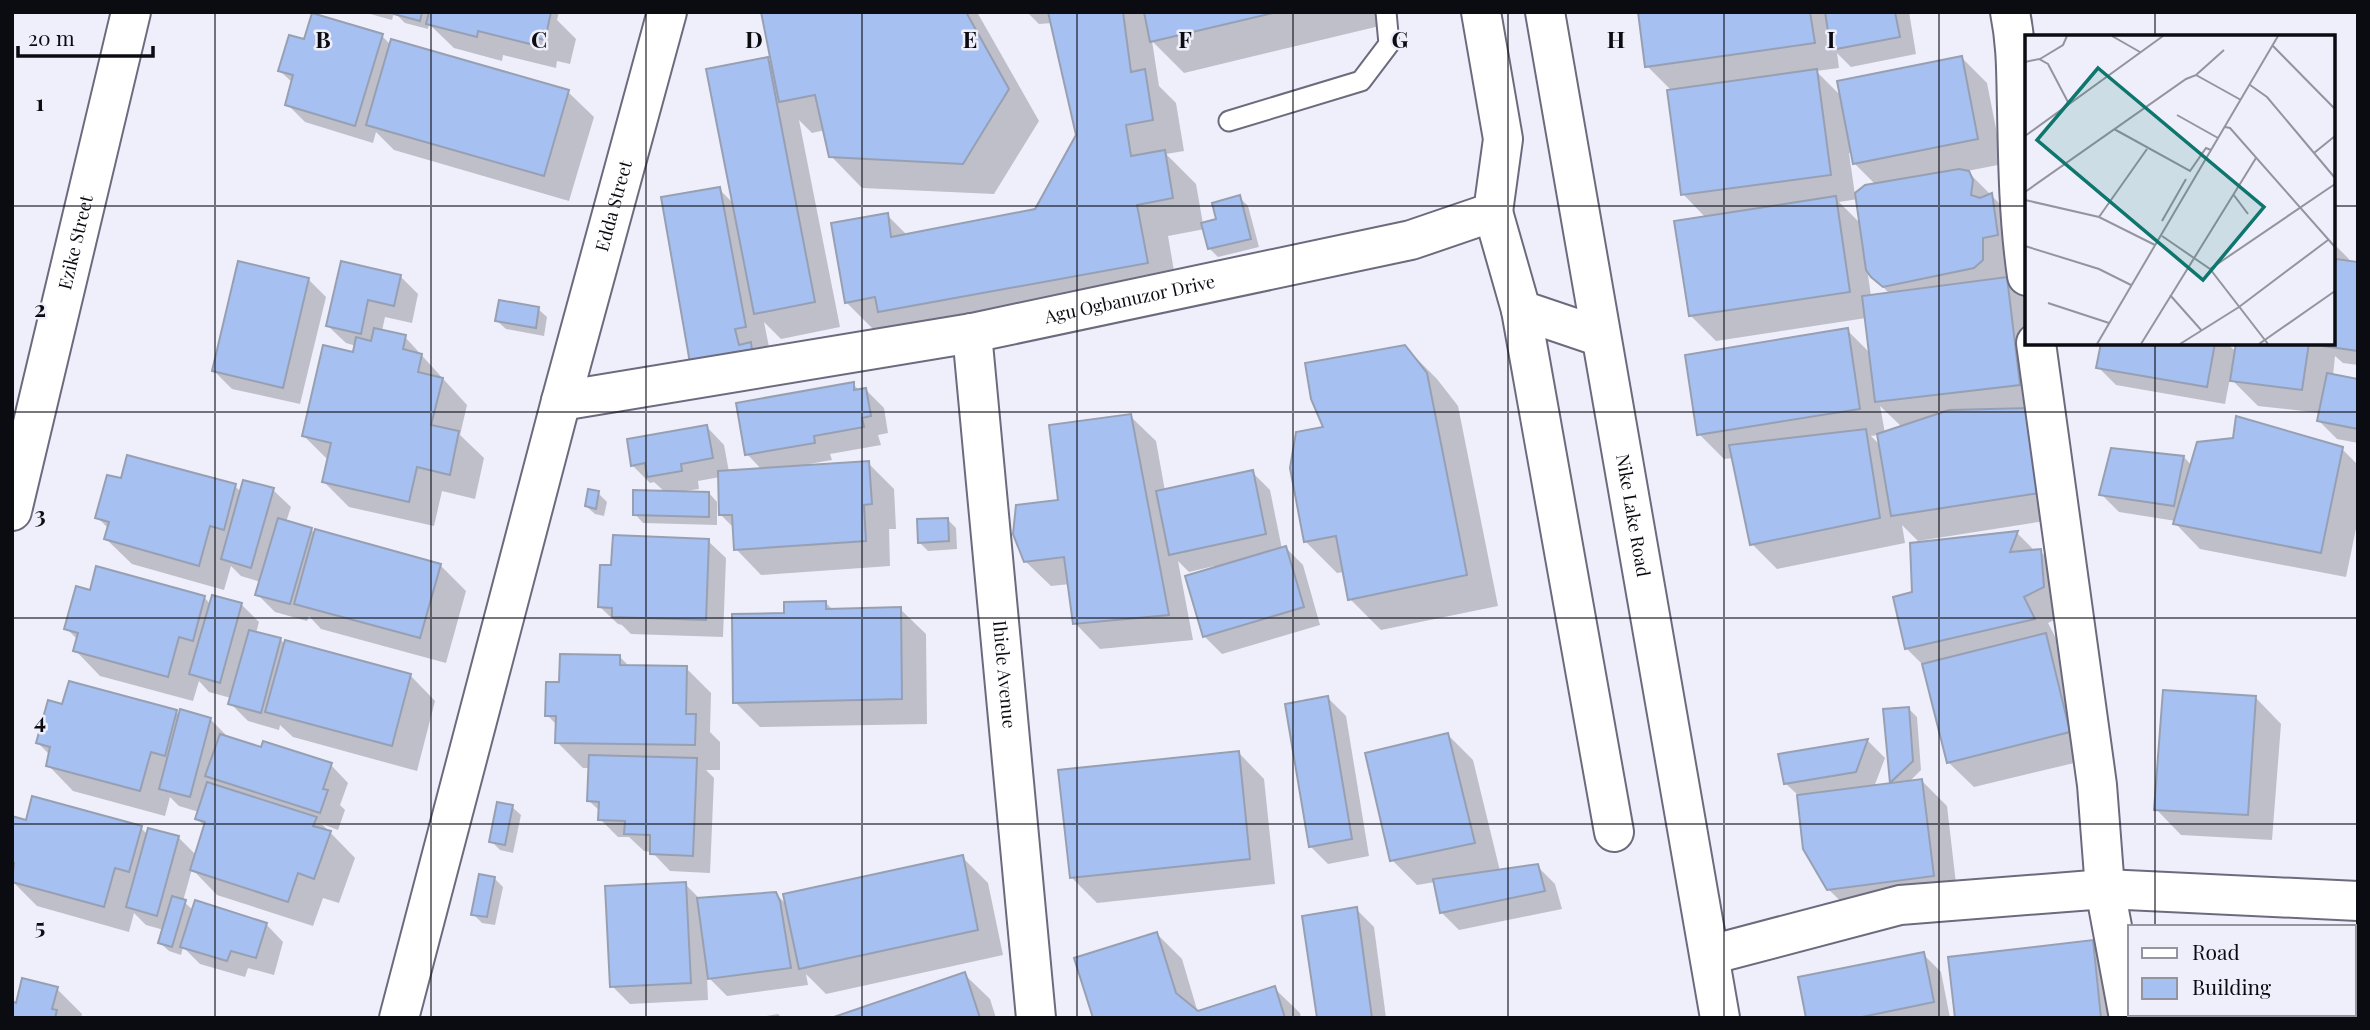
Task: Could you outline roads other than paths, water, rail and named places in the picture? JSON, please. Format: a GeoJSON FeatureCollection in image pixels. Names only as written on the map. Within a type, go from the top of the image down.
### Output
{"type":"FeatureCollection","features":[{"type":"Feature","properties":{"kind":"street","name":"Ezike Street"},"geometry":{"type":"LineString","coordinates":[[13,506],[131,12]]}},
{"type":"Feature","properties":{"kind":"street","name":"Edda Street"},"geometry":{"type":"LineString","coordinates":[[399,1018],[561,401],[667,12]]}},
{"type":"Feature","properties":{"kind":"street"},"geometry":{"type":"LineString","coordinates":[[1481,12],[1503,139],[1493,212],[1521,310],[1615,832]]}},
{"type":"Feature","properties":{"kind":"street","name":"Nike Lake Road"},"geometry":{"type":"LineString","coordinates":[[1545,12],[1720,1018]]}},
{"type":"Feature","properties":{"kind":"street"},"geometry":{"type":"LineString","coordinates":[[2010,12],[2017,44],[2022,111],[2025,262]]}},
{"type":"Feature","properties":{"kind":"street","name":"Agu Ogbanuzor Drive"},"geometry":{"type":"LineString","coordinates":[[561,401],[972,332],[1411,240],[1493,212]]}},
{"type":"Feature","properties":{"kind":"street"},"geometry":{"type":"LineString","coordinates":[[1521,310],[1601,337]]}},
{"type":"Feature","properties":{"kind":"street","name":"Ihiele Avenue"},"geometry":{"type":"LineString","coordinates":[[972,332],[1036,1018]]}},
{"type":"Feature","properties":{"kind":"street"},"geometry":{"type":"LineString","coordinates":[[2036,345],[2097,785],[2105,889],[2128,1013]]}},
{"type":"Feature","properties":{"kind":"street"},"geometry":{"type":"LineString","coordinates":[[1710,955],[1900,905],[2105,889],[2356,890]]}},
{"type":"Feature","properties":{"kind":"lane"},"geometry":{"type":"LineString","coordinates":[[1229,121],[1361,81],[1389,44],[1386,12]]}}]}
